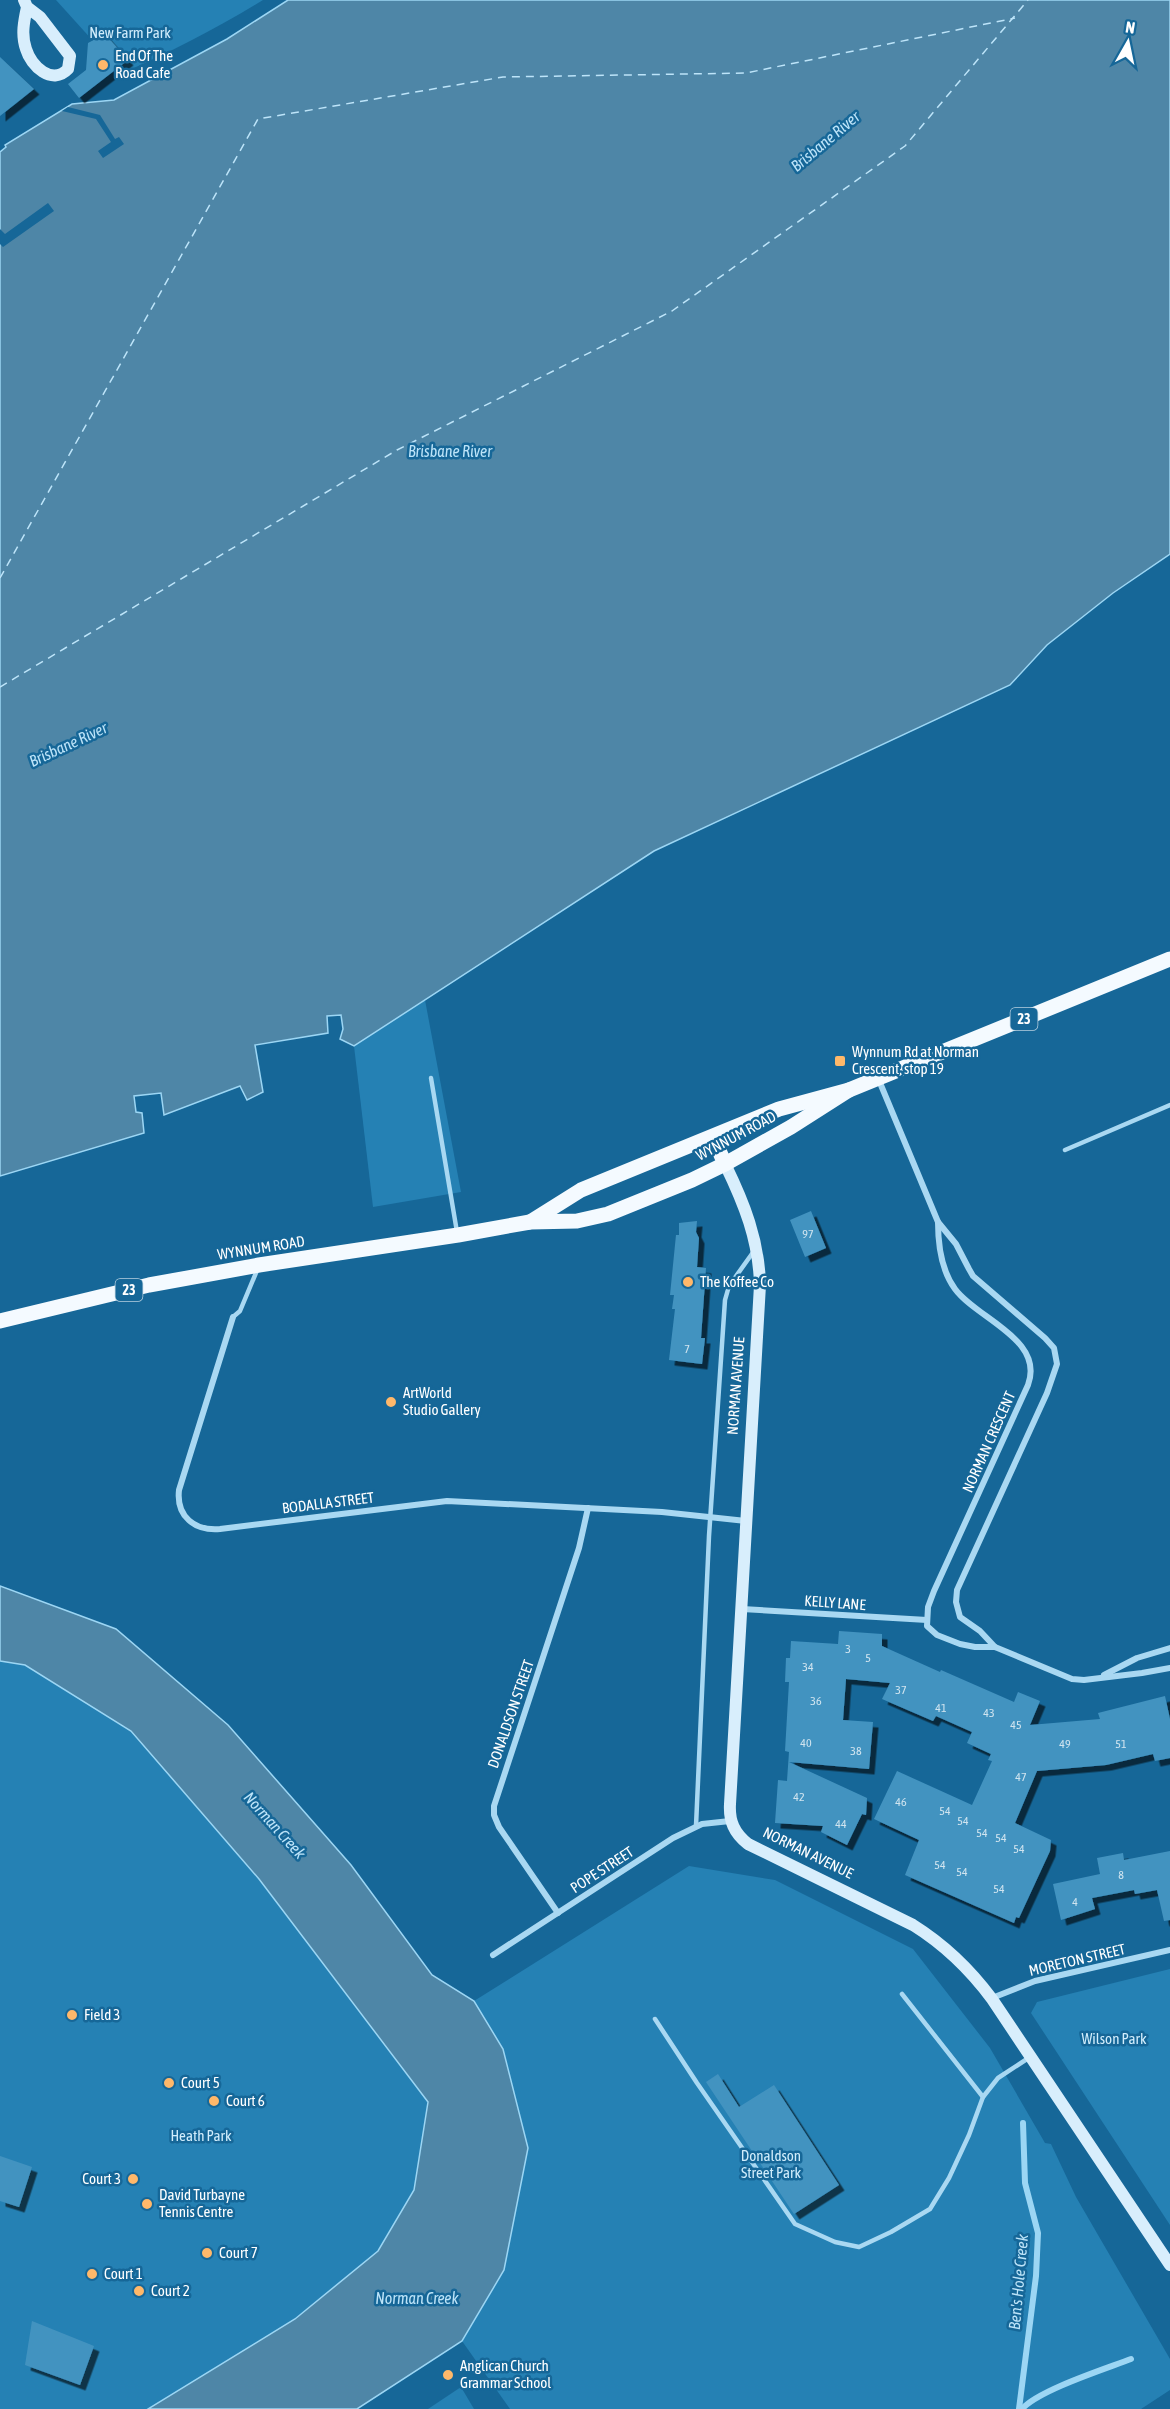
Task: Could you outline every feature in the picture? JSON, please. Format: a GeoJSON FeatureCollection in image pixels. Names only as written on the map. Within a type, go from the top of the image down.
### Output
{"type":"FeatureCollection","features":[{"type":"Feature","properties":{"kind":"main road","name":"WYNNUM ROAD"},"geometry":{"type":"LineString","coordinates":[[530,1222],[581,1190],[785,1107],[849,1090],[1170,960]]}},
{"type":"Feature","properties":{"kind":"main road","name":"WYNNUM ROAD"},"geometry":{"type":"LineString","coordinates":[[0,1321],[149,1285],[259,1265],[530,1222],[577,1221],[608,1214],[671,1189],[724,1164],[791,1127],[849,1090]]}},
{"type":"Feature","properties":{"kind":"main road","name":"NORMAN AVENUE"},"geometry":{"type":"LineString","coordinates":[[713,1137],[724,1164]]}},
{"type":"Feature","properties":{"kind":"street"},"geometry":{"type":"LineString","coordinates":[[25,3],[40,17],[70,56],[68,69],[61,75],[51,76],[42,72],[26,50],[23,25],[25,3]]}},
{"type":"Feature","properties":{"kind":"street","name":"NORMAN CRESCENT"},"geometry":{"type":"LineString","coordinates":[[878,1078],[938,1222],[956,1244],[973,1276],[1045,1338],[1054,1348],[1057,1358],[1056,1371],[1047,1393],[957,1590],[956,1602],[960,1617],[980,1631],[994,1647]]}},
{"type":"Feature","properties":{"kind":"street","name":"NORMAN AVENUE"},"geometry":{"type":"LineString","coordinates":[[724,1164],[747,1214],[757,1247],[760,1274],[729,1803],[730,1821],[744,1841],[760,1851],[880,1908],[931,1936],[960,1960],[992,1999],[1170,2265]]}},
{"type":"Feature","properties":{"kind":"street","name":"NORMAN CRESCENT"},"geometry":{"type":"LineString","coordinates":[[938,1222],[939,1249],[952,1285],[966,1301],[1024,1348],[1030,1360],[1031,1374],[934,1591],[928,1607],[927,1620],[931,1631],[960,1644],[994,1647],[1072,1679],[1142,1673],[1170,1668]]}},
{"type":"Feature","properties":{"kind":"street","name":"BODALLA STREET"},"geometry":{"type":"LineString","coordinates":[[233,1317],[178,1493],[181,1512],[197,1526],[220,1529],[447,1501],[710,1516],[746,1521]]}},
{"type":"Feature","properties":{"kind":"street","name":"DONALDSON STREET"},"geometry":{"type":"LineString","coordinates":[[558,1913],[499,1827],[494,1815],[494,1806],[579,1548],[588,1508]]}},
{"type":"Feature","properties":{"kind":"street","name":"KELLY LANE"},"geometry":{"type":"LineString","coordinates":[[742,1609],[927,1620]]}},
{"type":"Feature","properties":{"kind":"street","name":"NORMAN CRESCENT"},"geometry":{"type":"LineString","coordinates":[[1100,1677],[1137,1658],[1170,1648]]}},
{"type":"Feature","properties":{"kind":"street","name":"POPE STREET"},"geometry":{"type":"LineString","coordinates":[[493,1955],[673,1838],[696,1826],[730,1821]]}},
{"type":"Feature","properties":{"kind":"street","name":"MORETON STREET"},"geometry":{"type":"LineString","coordinates":[[992,1999],[1035,1981],[1170,1950]]}},
{"type":"Feature","properties":{"kind":"lane"},"geometry":{"type":"LineString","coordinates":[[431,1078],[458,1235]]}},
{"type":"Feature","properties":{"kind":"lane"},"geometry":{"type":"LineString","coordinates":[[1065,1150],[1170,1106]]}},
{"type":"Feature","properties":{"kind":"lane","name":"NORMAN AVENUE"},"geometry":{"type":"LineString","coordinates":[[696,1826],[710,1516],[725,1300],[729,1286],[757,1247]]}},
{"type":"Feature","properties":{"kind":"lane","name":"BODALLA STREET"},"geometry":{"type":"LineString","coordinates":[[233,1317],[240,1311],[259,1265]]}},
{"type":"Feature","properties":{"kind":"lane"},"geometry":{"type":"LineString","coordinates":[[902,1994],[983,2097]]}},
{"type":"Feature","properties":{"kind":"lane"},"geometry":{"type":"LineString","coordinates":[[655,2019],[795,2224],[835,2242],[859,2247],[891,2232],[930,2209],[954,2167],[983,2097],[998,2078],[1030,2057]]}},
{"type":"Feature","properties":{"kind":"green space","name":"New Farm Park"},"geometry":{"type":"Polygon","coordinates":[[[56,0],[263,0],[194,39],[122,73],[56,0]]]}},
{"type":"Feature","properties":{"kind":"green space"},"geometry":{"type":"Polygon","coordinates":[[[425,1000],[461,1192],[373,1207],[354,1046],[425,1000]]]}},
{"type":"Feature","properties":{"kind":"green space","name":"Heath Park"},"geometry":{"type":"Polygon","coordinates":[[[0,1661],[25,1665],[131,1731],[259,1879],[428,2102],[414,2190],[378,2251],[295,2319],[148,2409],[0,2409],[0,1661]]]}},
{"type":"Feature","properties":{"kind":"green space","name":"Donaldson Street Park"},"geometry":{"type":"Polygon","coordinates":[[[689,1866],[775,1880],[913,1949],[990,2048],[1045,2143],[1051,2144],[1076,2197],[1170,2359],[1170,2390],[1141,2409],[510,2409],[462,2341],[504,2270],[503,2049],[474,2001],[689,1866]]]}},
{"type":"Feature","properties":{"kind":"green space","name":"Wilson Park"},"geometry":{"type":"Polygon","coordinates":[[[1170,1969],[1170,2225],[1031,2013],[1037,2002],[1170,1969]]]}},
{"type":"Feature","properties":{"kind":"green space"},"geometry":{"type":"Polygon","coordinates":[[[461,2387],[474,2409],[428,2409],[461,2387]]]}},
{"type":"Feature","properties":{"kind":"water","name":"Brisbane River"},"geometry":{"type":"Polygon","coordinates":[[[288,0],[1170,0],[1170,554],[1113,593],[1047,645],[1010,685],[654,851],[354,1046],[340,1039],[343,1029],[341,1015],[327,1016],[328,1033],[255,1045],[263,1092],[247,1100],[240,1086],[164,1115],[161,1093],[134,1096],[136,1112],[142,1113],[144,1133],[0,1176],[0,152],[6,147],[5,145],[72,104],[114,100],[227,39],[288,0]]]}},
{"type":"Feature","properties":{"kind":"water","name":"Norman Creek"},"geometry":{"type":"Polygon","coordinates":[[[0,1586],[116,1629],[228,1725],[351,1865],[432,1975],[474,2001],[503,2049],[528,2148],[504,2270],[462,2341],[357,2409],[148,2409],[295,2319],[378,2251],[414,2190],[428,2102],[259,1879],[131,1731],[25,1665],[0,1661],[0,1586]]]}},
{"type":"Feature","properties":{"kind":"pier"},"geometry":{"type":"Polygon","coordinates":[[[68,107],[100,115],[115,139],[119,137],[124,144],[103,158],[98,151],[111,142],[96,119],[62,111],[68,107]]]}},
{"type":"Feature","properties":{"kind":"pier"},"geometry":{"type":"Polygon","coordinates":[[[48,203],[54,211],[3,247],[0,244],[0,229],[5,234],[48,203]]]}},
{"type":"Feature","properties":{"kind":"building","name":"End Of The Road Cafe"},"geometry":{"type":"Polygon","coordinates":[[[105,34],[128,60],[79,98],[68,84],[86,70],[88,43],[105,34]]]}},
{"type":"Feature","properties":{"kind":"building"},"geometry":{"type":"Polygon","coordinates":[[[0,57],[34,89],[0,116],[0,57]]]}},
{"type":"Feature","properties":{"kind":"building"},"geometry":{"type":"Polygon","coordinates":[[[811,1211],[826,1248],[805,1257],[790,1220],[811,1211]]]}},
{"type":"Feature","properties":{"kind":"building"},"geometry":{"type":"Polygon","coordinates":[[[697,1221],[696,1232],[699,1238],[697,1267],[706,1268],[701,1338],[705,1338],[702,1364],[669,1360],[675,1309],[672,1309],[674,1295],[670,1295],[676,1235],[679,1235],[679,1223],[697,1221]]]}},
{"type":"Feature","properties":{"kind":"building"},"geometry":{"type":"Polygon","coordinates":[[[839,1631],[882,1634],[882,1646],[940,1672],[941,1670],[1014,1702],[1018,1692],[1040,1701],[1030,1725],[1100,1719],[1098,1713],[1165,1696],[1170,1719],[1170,1758],[1155,1761],[1153,1754],[1106,1765],[1037,1771],[1015,1823],[1051,1840],[1050,1851],[1019,1918],[1016,1917],[1014,1923],[905,1875],[919,1840],[874,1819],[897,1771],[972,1805],[992,1761],[988,1760],[991,1754],[967,1743],[972,1732],[936,1716],[933,1721],[882,1699],[890,1683],[846,1679],[843,1720],[873,1722],[869,1769],[789,1762],[867,1798],[866,1815],[862,1814],[847,1845],[821,1832],[823,1826],[775,1823],[778,1780],[787,1781],[789,1752],[785,1751],[789,1682],[785,1682],[786,1658],[790,1658],[791,1641],[838,1644],[839,1631]]]}},
{"type":"Feature","properties":{"kind":"building"},"geometry":{"type":"Polygon","coordinates":[[[1170,1851],[1170,1920],[1164,1921],[1157,1890],[1135,1894],[1134,1890],[1092,1898],[1095,1909],[1061,1920],[1053,1884],[1100,1874],[1097,1858],[1123,1853],[1124,1860],[1170,1851]]]}},
{"type":"Feature","properties":{"kind":"building"},"geometry":{"type":"Polygon","coordinates":[[[718,2074],[739,2107],[774,2085],[839,2185],[794,2214],[706,2082],[718,2074]]]}},
{"type":"Feature","properties":{"kind":"building"},"geometry":{"type":"Polygon","coordinates":[[[0,2156],[32,2167],[19,2207],[0,2201],[0,2156]]]}},
{"type":"Feature","properties":{"kind":"building"},"geometry":{"type":"Polygon","coordinates":[[[32,2321],[94,2346],[80,2385],[25,2365],[32,2321]]]}},
{"type":"Feature","properties":{"kind":"waterway","name":"Ben's Hole Creek"},"geometry":{"type":"LineString","coordinates":[[1019,2409],[1036,2276],[1038,2233],[1025,2183],[1023,2123]]}},
{"type":"Feature","properties":{"kind":"waterway"},"geometry":{"type":"LineString","coordinates":[[1022,2409],[1057,2387],[1131,2359]]}},
{"type":"Feature","properties":{"kind":"ferry route"},"geometry":{"type":"LineString","coordinates":[[0,687],[397,450],[672,311],[905,146],[1028,0]]}},
{"type":"Feature","properties":{"kind":"ferry route"},"geometry":{"type":"LineString","coordinates":[[0,578],[258,119],[503,77],[746,73],[1015,18]]}},
{"type":"Feature","properties":{"kind":"place","name":"End Of The Road Cafe"},"geometry":{"type":"Point","coordinates":[103,65]}},
{"type":"Feature","properties":{"kind":"place","name":"Wynnum Rd at Norman Crescent, stop 19"},"geometry":{"type":"Point","coordinates":[840,1061]}},
{"type":"Feature","properties":{"kind":"place","name":"The Koffee Co"},"geometry":{"type":"Point","coordinates":[688,1282]}},
{"type":"Feature","properties":{"kind":"place","name":"ArtWorld Studio Gallery"},"geometry":{"type":"Point","coordinates":[391,1402]}},
{"type":"Feature","properties":{"kind":"place","name":"Field 3"},"geometry":{"type":"Point","coordinates":[72,2015]}},
{"type":"Feature","properties":{"kind":"place","name":"Court 5"},"geometry":{"type":"Point","coordinates":[169,2083]}},
{"type":"Feature","properties":{"kind":"place","name":"Court 6"},"geometry":{"type":"Point","coordinates":[214,2101]}},
{"type":"Feature","properties":{"kind":"place","name":"Court 3"},"geometry":{"type":"Point","coordinates":[133,2179]}},
{"type":"Feature","properties":{"kind":"place","name":"David Turbayne Tennis Centre"},"geometry":{"type":"Point","coordinates":[147,2204]}},
{"type":"Feature","properties":{"kind":"place","name":"Court 7"},"geometry":{"type":"Point","coordinates":[207,2253]}},
{"type":"Feature","properties":{"kind":"place","name":"Court 1"},"geometry":{"type":"Point","coordinates":[92,2274]}},
{"type":"Feature","properties":{"kind":"place","name":"Court 2"},"geometry":{"type":"Point","coordinates":[139,2291]}},
{"type":"Feature","properties":{"kind":"place","name":"Anglican Church Grammar School"},"geometry":{"type":"Point","coordinates":[448,2375]}}]}
